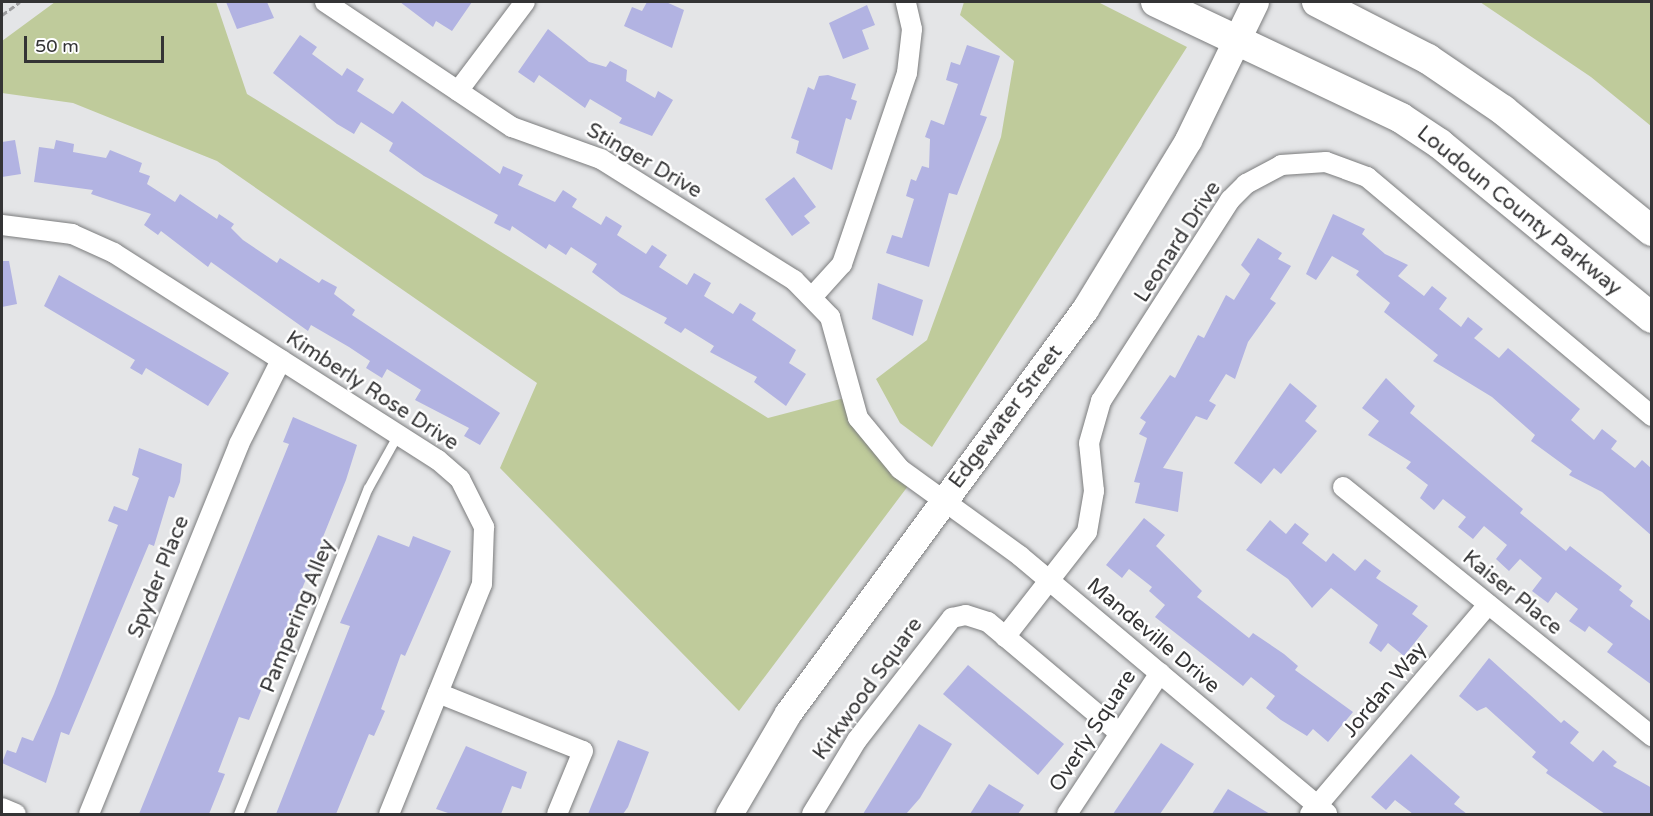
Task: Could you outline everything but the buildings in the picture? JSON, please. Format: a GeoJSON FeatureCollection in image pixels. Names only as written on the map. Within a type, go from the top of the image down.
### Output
{"type":"FeatureCollection","features":[{"type":"Feature","properties":{"kind":"main road","name":"Loudoun County Parkway"},"geometry":{"type":"LineString","coordinates":[[1156,2],[1401,118],[1440,144],[1652,318]]}},
{"type":"Feature","properties":{"kind":"main road"},"geometry":{"type":"LineString","coordinates":[[1317,2],[1428,59],[1494,104],[1652,231]]}},
{"type":"Feature","properties":{"kind":"street","name":"Stinger Drive"},"geometry":{"type":"LineString","coordinates":[[325,2],[512,127],[601,159],[813,296],[830,316],[858,417],[870,438],[900,469],[945,498]]}},
{"type":"Feature","properties":{"kind":"street"},"geometry":{"type":"LineString","coordinates":[[458,91],[525,2]]}},
{"type":"Feature","properties":{"kind":"street"},"geometry":{"type":"LineString","coordinates":[[813,296],[842,264],[907,74],[912,29],[906,2]]}},
{"type":"Feature","properties":{"kind":"street","name":"Edgewater Street"},"geometry":{"type":"LineString","coordinates":[[729,814],[788,713],[1085,309],[1138,226],[1255,2]]}},
{"type":"Feature","properties":{"kind":"street","name":"Leonard Drive"},"geometry":{"type":"LineString","coordinates":[[1005,637],[1052,582],[1087,532],[1094,491],[1089,443],[1101,401],[1230,200],[1253,179],[1281,165],[1326,162],[1367,177],[1652,416]]}},
{"type":"Feature","properties":{"kind":"street","name":"Kimberly Rose Drive"},"geometry":{"type":"LineString","coordinates":[[2,225],[72,234],[114,253],[398,435],[460,479],[484,527],[482,584],[388,814]]}},
{"type":"Feature","properties":{"kind":"street","name":"Spyder Place"},"geometry":{"type":"LineString","coordinates":[[89,814],[239,444],[281,360]]}},
{"type":"Feature","properties":{"kind":"street","name":"Kaiser Place"},"geometry":{"type":"LineString","coordinates":[[1343,487],[1652,736]]}},
{"type":"Feature","properties":{"kind":"street","name":"Mandeville Drive"},"geometry":{"type":"LineString","coordinates":[[945,498],[1052,582],[1318,812]]}},
{"type":"Feature","properties":{"kind":"street","name":"Jordan Way"},"geometry":{"type":"LineString","coordinates":[[1318,812],[1488,604]]}},
{"type":"Feature","properties":{"kind":"street","name":"Kirkwood Square"},"geometry":{"type":"LineString","coordinates":[[812,814],[857,740],[942,626],[972,616],[1005,637],[1118,732]]}},
{"type":"Feature","properties":{"kind":"street","name":"Overly Square"},"geometry":{"type":"LineString","coordinates":[[1067,814],[1118,732],[1160,674]]}},
{"type":"Feature","properties":{"kind":"street"},"geometry":{"type":"LineString","coordinates":[[438,693],[583,751],[557,814]]}},
{"type":"Feature","properties":{"kind":"street"},"geometry":{"type":"LineString","coordinates":[[2,808],[16,814]]}},
{"type":"Feature","properties":{"kind":"lane","name":"Pampering Alley"},"geometry":{"type":"LineString","coordinates":[[238,814],[368,488],[398,435]]}},
{"type":"Feature","properties":{"kind":"path"},"geometry":{"type":"LineString","coordinates":[[2,15],[20,2]]}},
{"type":"Feature","properties":{"kind":"green space"},"geometry":{"type":"Polygon","coordinates":[[[55,2],[216,2],[247,94],[768,418],[852,396],[914,478],[739,711],[500,468],[537,383],[217,161],[73,103],[2,93],[2,41],[55,2]]]}},
{"type":"Feature","properties":{"kind":"green space"},"geometry":{"type":"Polygon","coordinates":[[[964,2],[1098,2],[1187,47],[932,447],[900,423],[876,379],[927,340],[1001,137],[1014,61],[960,15],[964,2]]]}},
{"type":"Feature","properties":{"kind":"green space"},"geometry":{"type":"Polygon","coordinates":[[[1480,2],[1651,2],[1651,126],[1591,77],[1480,2]]]}}]}
